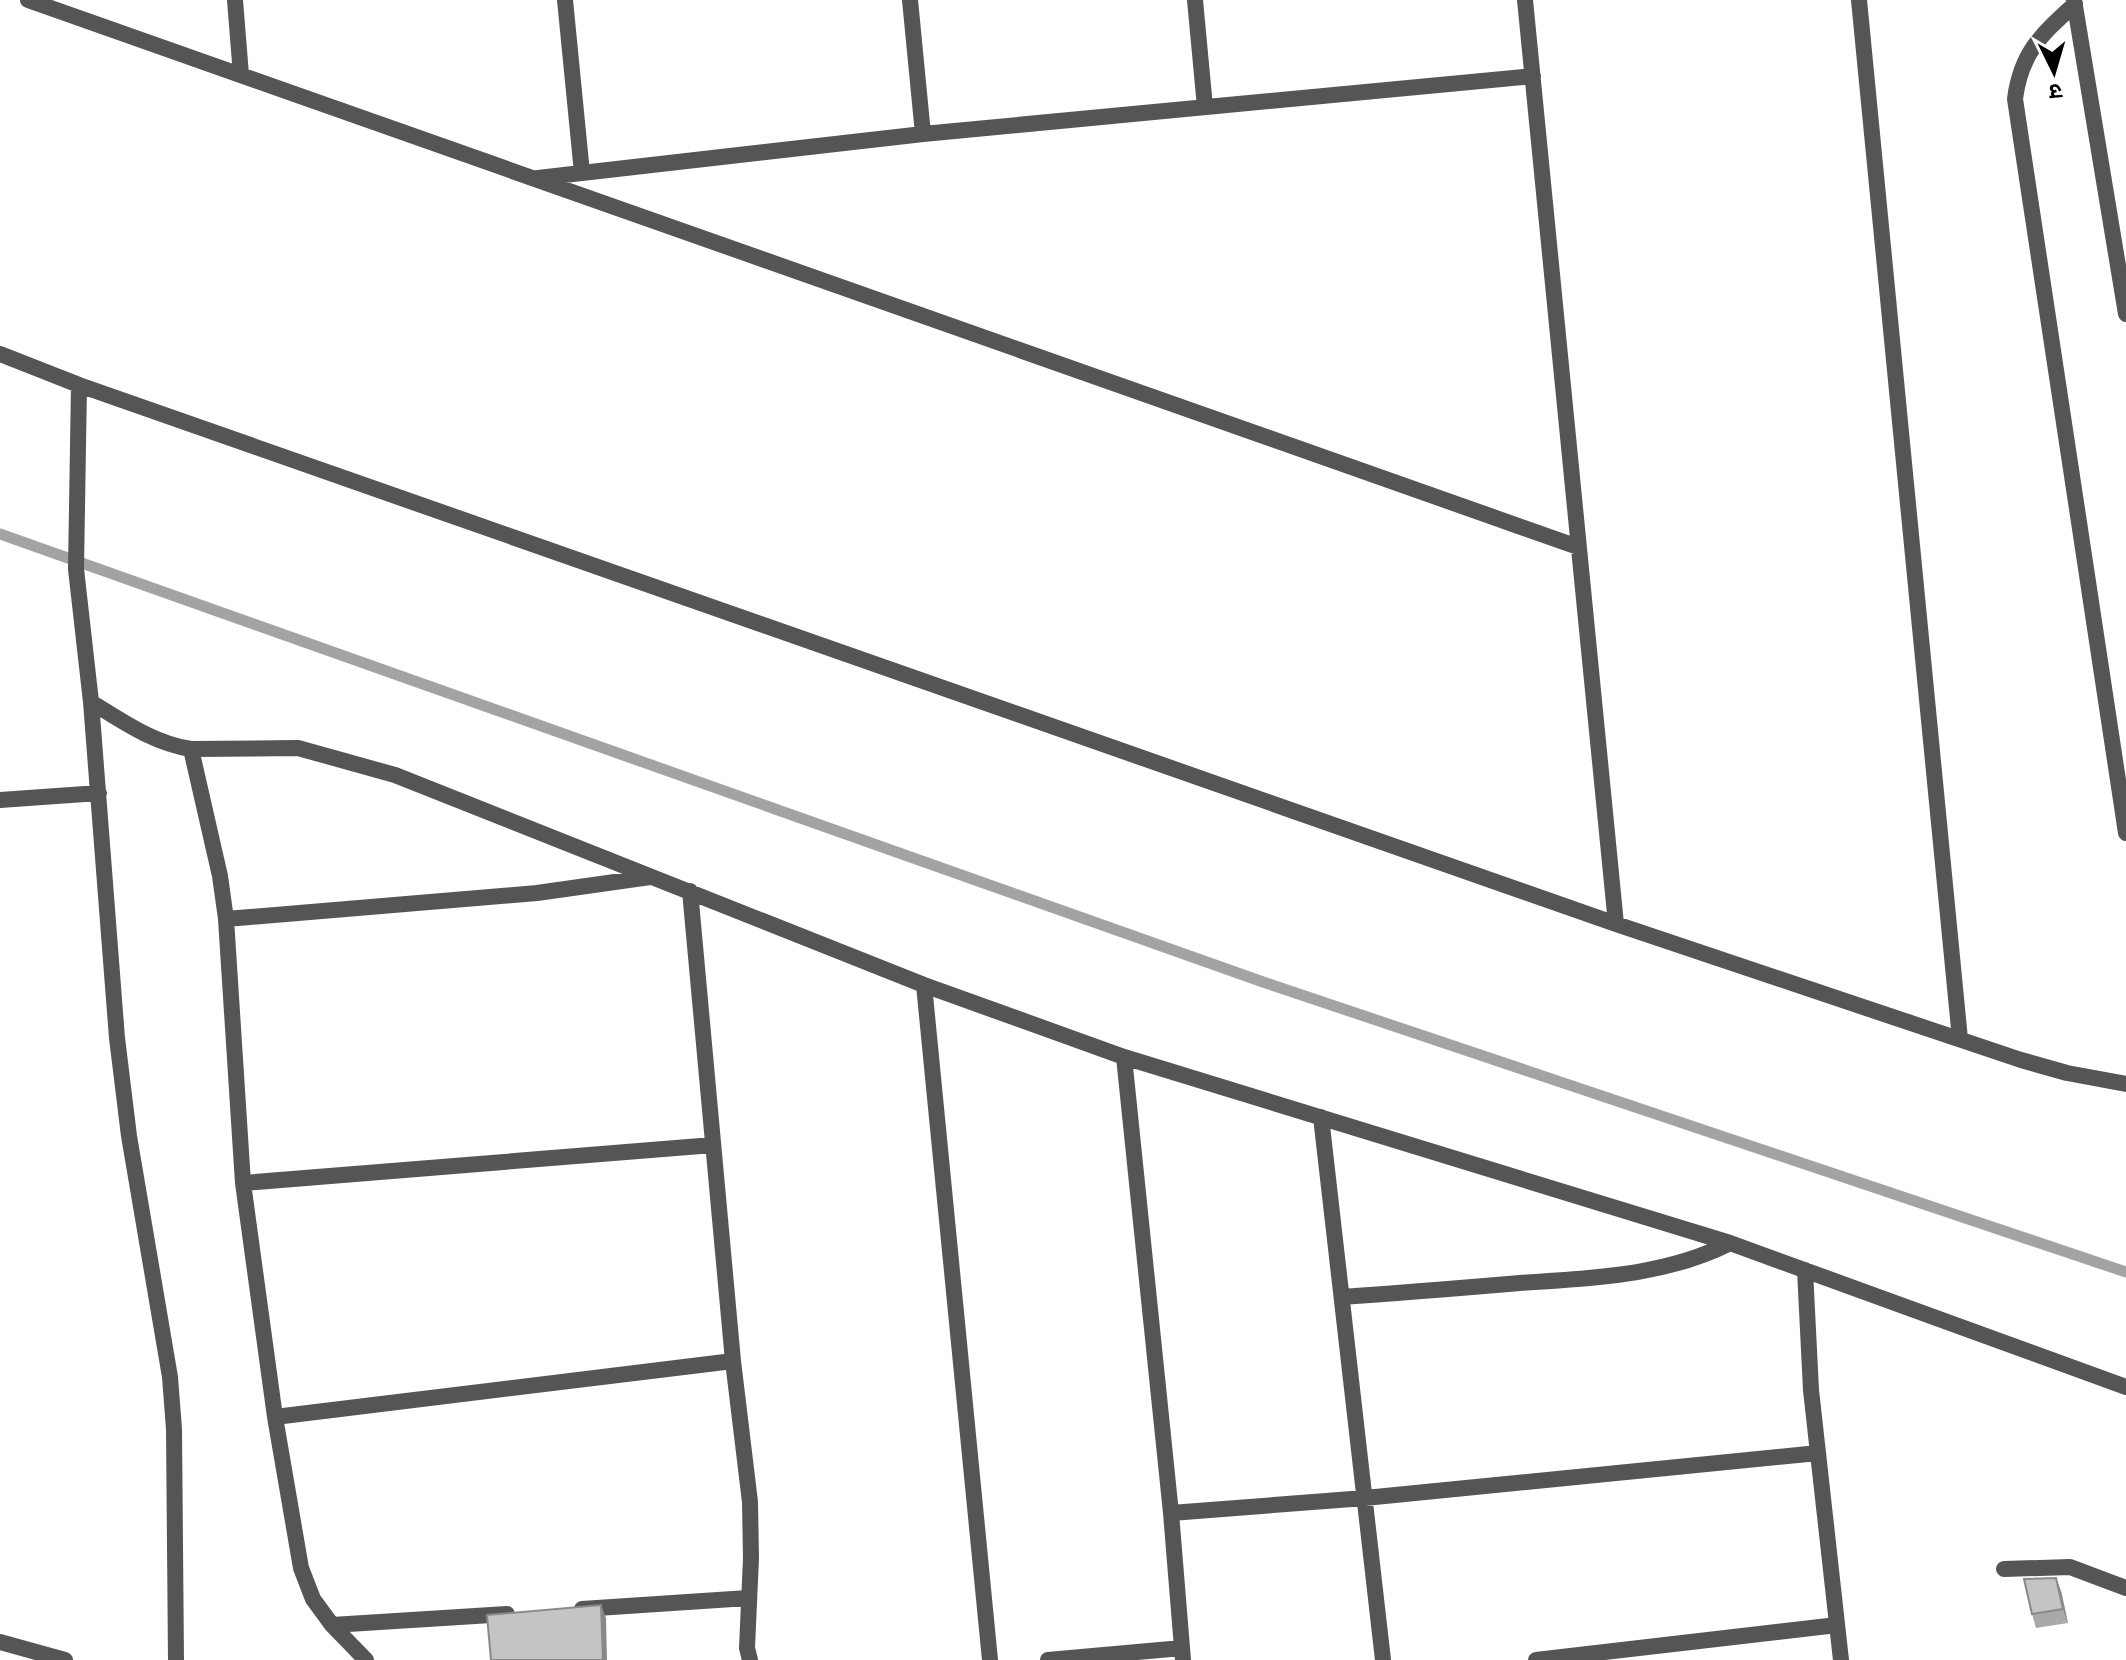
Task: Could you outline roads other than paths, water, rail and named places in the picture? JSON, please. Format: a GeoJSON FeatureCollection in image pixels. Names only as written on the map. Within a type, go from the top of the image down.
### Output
{"type":"FeatureCollection","features":[{"type":"Feature","properties":{"kind":"street"},"geometry":{"type":"LineString","coordinates":[[28,0],[1578,547]]}},
{"type":"Feature","properties":{"kind":"street"},"geometry":{"type":"LineString","coordinates":[[235,0],[241,75]]}},
{"type":"Feature","properties":{"kind":"street"},"geometry":{"type":"LineString","coordinates":[[565,0],[582,173]]}},
{"type":"Feature","properties":{"kind":"street"},"geometry":{"type":"LineString","coordinates":[[910,0],[923,134]]}},
{"type":"Feature","properties":{"kind":"street"},"geometry":{"type":"LineString","coordinates":[[1195,0],[1205,107]]}},
{"type":"Feature","properties":{"kind":"street"},"geometry":{"type":"LineString","coordinates":[[1525,0],[1616,924]]}},
{"type":"Feature","properties":{"kind":"street"},"geometry":{"type":"LineString","coordinates":[[1859,0],[1960,1039]]}},
{"type":"Feature","properties":{"kind":"street"},"geometry":{"type":"LineString","coordinates":[[2075,2],[2126,314]]}},
{"type":"Feature","properties":{"kind":"street"},"geometry":{"type":"LineString","coordinates":[[2075,2],[2040,37],[2027,56],[2018,75],[2015,99],[2126,833]]}},
{"type":"Feature","properties":{"kind":"street"},"geometry":{"type":"LineString","coordinates":[[532,179],[923,134],[1533,76]]}},
{"type":"Feature","properties":{"kind":"street"},"geometry":{"type":"LineString","coordinates":[[0,354],[79,385],[604,571],[1616,924],[2067,1073],[2126,1084]]}},
{"type":"Feature","properties":{"kind":"street"},"geometry":{"type":"LineString","coordinates":[[79,385],[76,569],[99,793],[117,1038],[129,1136],[172,1403],[176,1660]]}},
{"type":"Feature","properties":{"kind":"street"},"geometry":{"type":"LineString","coordinates":[[91,702],[154,740],[191,749],[298,748],[395,775],[924,985],[1124,1057],[1730,1243],[2126,1387]]}},
{"type":"Feature","properties":{"kind":"street"},"geometry":{"type":"LineString","coordinates":[[191,749],[220,876],[226,919],[243,1183],[275,1417],[301,1568],[313,1599],[332,1625],[366,1660]]}},
{"type":"Feature","properties":{"kind":"street"},"geometry":{"type":"LineString","coordinates":[[0,800],[99,793]]}},
{"type":"Feature","properties":{"kind":"street"},"geometry":{"type":"LineString","coordinates":[[226,919],[537,893],[652,876]]}},
{"type":"Feature","properties":{"kind":"street"},"geometry":{"type":"LineString","coordinates":[[690,891],[733,1361],[752,1530],[747,1648],[750,1660]]}},
{"type":"Feature","properties":{"kind":"street"},"geometry":{"type":"LineString","coordinates":[[924,985],[990,1660]]}},
{"type":"Feature","properties":{"kind":"street"},"geometry":{"type":"LineString","coordinates":[[1048,1660],[1182,1654],[1171,1513],[1124,1057]]}},
{"type":"Feature","properties":{"kind":"street"},"geometry":{"type":"LineString","coordinates":[[1321,1117],[1383,1660]]}},
{"type":"Feature","properties":{"kind":"street"},"geometry":{"type":"LineString","coordinates":[[243,1183],[713,1145]]}},
{"type":"Feature","properties":{"kind":"street"},"geometry":{"type":"LineString","coordinates":[[1342,1297],[1592,1278],[1660,1269],[1730,1243]]}},
{"type":"Feature","properties":{"kind":"street"},"geometry":{"type":"LineString","coordinates":[[1805,1270],[1811,1390],[1841,1660]]}},
{"type":"Feature","properties":{"kind":"street"},"geometry":{"type":"LineString","coordinates":[[275,1417],[733,1361]]}},
{"type":"Feature","properties":{"kind":"street"},"geometry":{"type":"LineString","coordinates":[[1171,1513],[1365,1498],[1818,1453]]}},
{"type":"Feature","properties":{"kind":"street"},"geometry":{"type":"LineString","coordinates":[[2004,1569],[2070,1567],[2126,1588]]}},
{"type":"Feature","properties":{"kind":"street"},"geometry":{"type":"LineString","coordinates":[[564,1610],[748,1598]]}},
{"type":"Feature","properties":{"kind":"street"},"geometry":{"type":"LineString","coordinates":[[332,1625],[517,1613]]}},
{"type":"Feature","properties":{"kind":"street"},"geometry":{"type":"LineString","coordinates":[[1536,1660],[1837,1625]]}},
{"type":"Feature","properties":{"kind":"street"},"geometry":{"type":"LineString","coordinates":[[0,1642],[65,1660]]}},
{"type":"Feature","properties":{"kind":"waterway"},"geometry":{"type":"LineString","coordinates":[[0,534],[1263,982],[2126,1272]]}}]}
